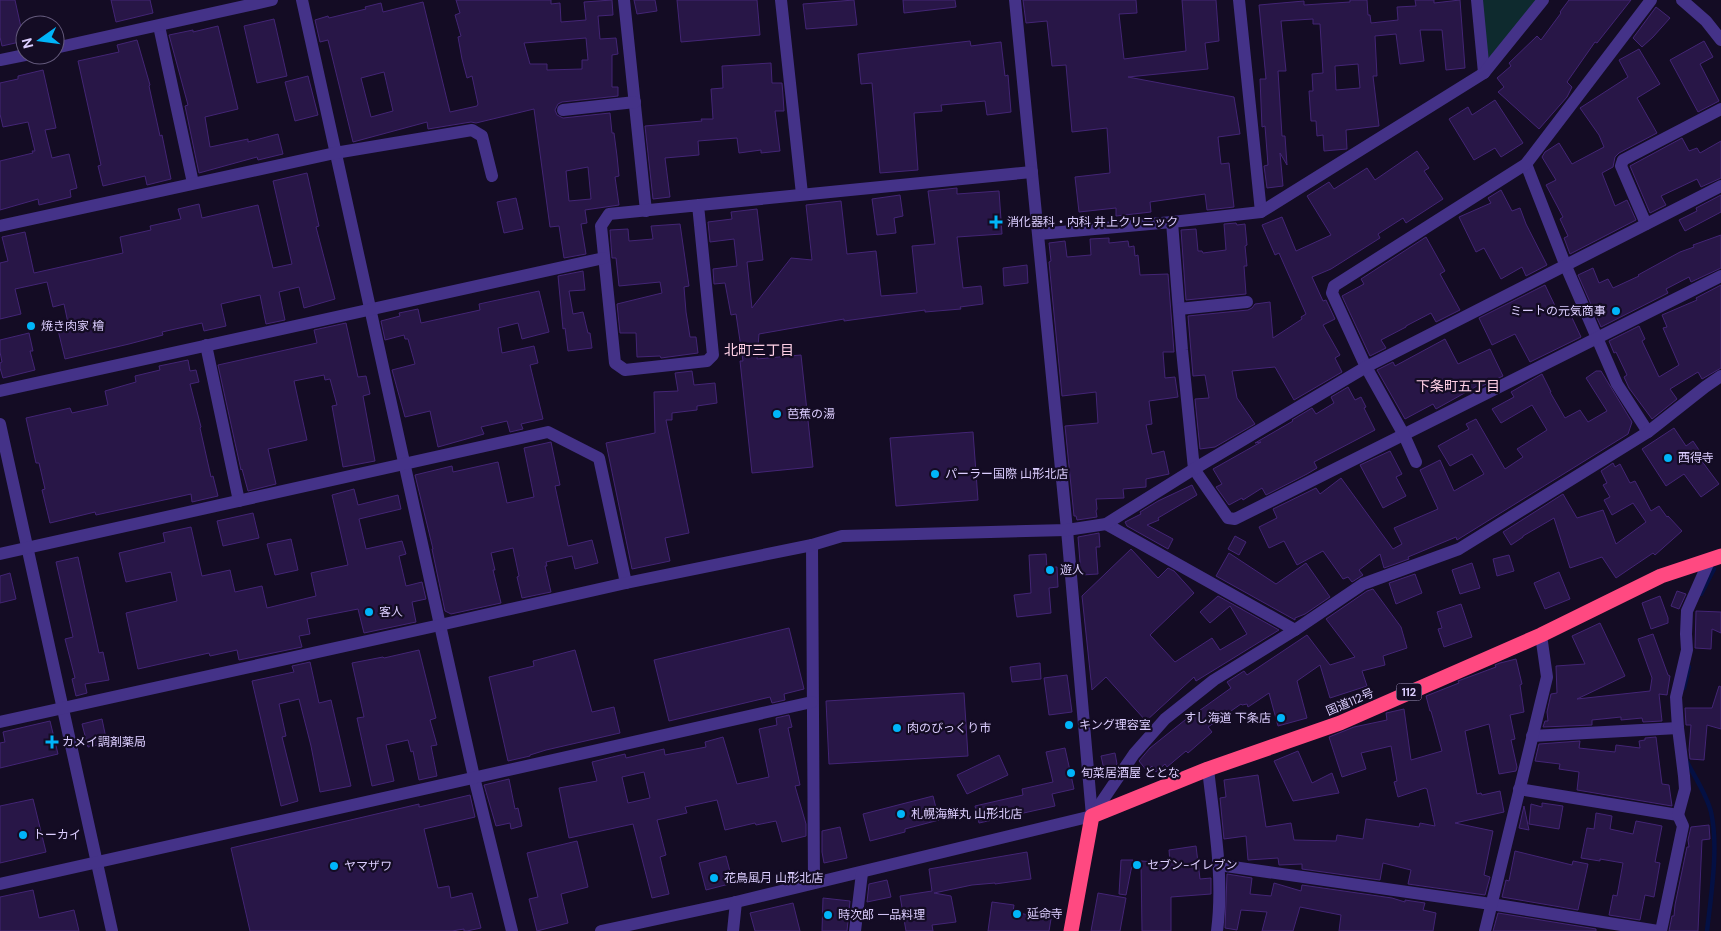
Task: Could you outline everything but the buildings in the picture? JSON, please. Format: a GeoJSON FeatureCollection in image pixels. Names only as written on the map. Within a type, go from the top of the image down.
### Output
{"type":"FeatureCollection","features":[{"type":"Feature","properties":{"kind":"highway","name":"国道112号"},"geometry":{"type":"LineString","coordinates":[[1092,816],[1208,769],[1340,723],[1541,635],[1661,576],[1715,557]]}},
{"type":"Feature","properties":{"kind":"highway"},"geometry":{"type":"LineString","coordinates":[[1071,931],[1092,816]]}},
{"type":"Feature","properties":{"kind":"street"},"geometry":{"type":"LineString","coordinates":[[65,46],[272,0]]}},
{"type":"Feature","properties":{"kind":"street"},"geometry":{"type":"LineString","coordinates":[[302,0],[474,777],[512,931]]}},
{"type":"Feature","properties":{"kind":"street"},"geometry":{"type":"LineString","coordinates":[[624,0],[646,211]]}},
{"type":"Feature","properties":{"kind":"street"},"geometry":{"type":"LineString","coordinates":[[781,0],[802,194]]}},
{"type":"Feature","properties":{"kind":"street"},"geometry":{"type":"LineString","coordinates":[[1015,0],[1067,530],[1092,816]]}},
{"type":"Feature","properties":{"kind":"street"},"geometry":{"type":"LineString","coordinates":[[1239,0],[1261,212]]}},
{"type":"Feature","properties":{"kind":"street"},"geometry":{"type":"LineString","coordinates":[[1477,0],[1484,73]]}},
{"type":"Feature","properties":{"kind":"street"},"geometry":{"type":"LineString","coordinates":[[1039,234],[1261,212],[1484,73],[1544,0]]}},
{"type":"Feature","properties":{"kind":"street"},"geometry":{"type":"LineString","coordinates":[[1416,462],[1404,435],[1366,367],[1332,293],[1334,286],[1526,164],[1651,0]]}},
{"type":"Feature","properties":{"kind":"street"},"geometry":{"type":"LineString","coordinates":[[1682,0],[1706,21],[1721,40]]}},
{"type":"Feature","properties":{"kind":"street"},"geometry":{"type":"LineString","coordinates":[[159,26],[193,183]]}},
{"type":"Feature","properties":{"kind":"street"},"geometry":{"type":"LineString","coordinates":[[0,60],[15,57]]}},
{"type":"Feature","properties":{"kind":"street"},"geometry":{"type":"LineString","coordinates":[[563,110],[635,102]]}},
{"type":"Feature","properties":{"kind":"street"},"geometry":{"type":"LineString","coordinates":[[1646,224],[1620,166],[1623,160],[1721,109]]}},
{"type":"Feature","properties":{"kind":"street"},"geometry":{"type":"LineString","coordinates":[[0,226],[335,153],[472,130],[482,136],[492,176]]}},
{"type":"Feature","properties":{"kind":"street"},"geometry":{"type":"LineString","coordinates":[[1526,164],[1565,264],[1617,384],[1648,432]]}},
{"type":"Feature","properties":{"kind":"street"},"geometry":{"type":"LineString","coordinates":[[698,206],[713,355],[707,361],[625,370],[615,363],[604,258],[601,226],[609,214],[1032,172]]}},
{"type":"Feature","properties":{"kind":"street"},"geometry":{"type":"LineString","coordinates":[[0,722],[440,626],[626,582],[812,545],[842,536],[1067,530],[1106,524],[1194,469],[1366,367],[1721,186]]}},
{"type":"Feature","properties":{"kind":"street"},"geometry":{"type":"LineString","coordinates":[[1172,222],[1194,469],[1228,518],[1235,519],[1721,276]]}},
{"type":"Feature","properties":{"kind":"street"},"geometry":{"type":"LineString","coordinates":[[0,391],[604,258]]}},
{"type":"Feature","properties":{"kind":"street"},"geometry":{"type":"LineString","coordinates":[[1179,308],[1247,302]]}},
{"type":"Feature","properties":{"kind":"street"},"geometry":{"type":"LineString","coordinates":[[206,346],[239,501]]}},
{"type":"Feature","properties":{"kind":"street"},"geometry":{"type":"LineString","coordinates":[[601,931],[862,873],[1092,816],[1134,754],[1165,719],[1214,680],[1295,630],[1363,584],[1459,549],[1648,432],[1721,376]]}},
{"type":"Feature","properties":{"kind":"street"},"geometry":{"type":"LineString","coordinates":[[0,424],[112,931]]}},
{"type":"Feature","properties":{"kind":"street"},"geometry":{"type":"LineString","coordinates":[[0,554],[548,432],[599,458],[626,582]]}},
{"type":"Feature","properties":{"kind":"street"},"geometry":{"type":"LineString","coordinates":[[1106,524],[1295,630]]}},
{"type":"Feature","properties":{"kind":"street"},"geometry":{"type":"LineString","coordinates":[[812,545],[814,884]]}},
{"type":"Feature","properties":{"kind":"street"},"geometry":{"type":"LineString","coordinates":[[1219,865],[1491,904],[1659,931],[1683,826],[1678,815],[1685,789],[1676,697],[1687,650],[1687,612],[1715,557]]}},
{"type":"Feature","properties":{"kind":"street"},"geometry":{"type":"LineString","coordinates":[[1485,931],[1547,677],[1541,635]]}},
{"type":"Feature","properties":{"kind":"street"},"geometry":{"type":"LineString","coordinates":[[0,884],[812,702]]}},
{"type":"Feature","properties":{"kind":"street"},"geometry":{"type":"LineString","coordinates":[[1532,736],[1678,728]]}},
{"type":"Feature","properties":{"kind":"street"},"geometry":{"type":"LineString","coordinates":[[1208,769],[1219,865],[1220,906],[1217,931]]}},
{"type":"Feature","properties":{"kind":"street"},"geometry":{"type":"LineString","coordinates":[[1519,789],[1678,815]]}},
{"type":"Feature","properties":{"kind":"street"},"geometry":{"type":"LineString","coordinates":[[855,931],[862,873]]}},
{"type":"Feature","properties":{"kind":"street"},"geometry":{"type":"LineString","coordinates":[[732,931],[736,902]]}},
{"type":"Feature","properties":{"kind":"green space"},"geometry":{"type":"Polygon","coordinates":[[[1477,0],[1543,0],[1484,73],[1477,0]]]}},
{"type":"Feature","properties":{"kind":"waterway"},"geometry":{"type":"LineString","coordinates":[[1701,594],[1714,569]]}},
{"type":"Feature","properties":{"kind":"waterway"},"geometry":{"type":"LineString","coordinates":[[1684,688],[1689,667]]}},
{"type":"Feature","properties":{"kind":"waterway"},"geometry":{"type":"LineString","coordinates":[[1686,760],[1707,799],[1713,825],[1714,871],[1707,931]]}},
{"type":"Feature","properties":{"kind":"place","name":"消化器科・内科 井上クリニック"},"geometry":{"type":"Point","coordinates":[996,222]}},
{"type":"Feature","properties":{"kind":"place","name":"ミートの元気商事"},"geometry":{"type":"Point","coordinates":[1616,311]}},
{"type":"Feature","properties":{"kind":"place","name":"焼き肉家 檜"},"geometry":{"type":"Point","coordinates":[31,326]}},
{"type":"Feature","properties":{"kind":"place","name":"芭蕉の湯"},"geometry":{"type":"Point","coordinates":[777,414]}},
{"type":"Feature","properties":{"kind":"place","name":"西得寺"},"geometry":{"type":"Point","coordinates":[1668,458]}},
{"type":"Feature","properties":{"kind":"place","name":"パーラー国際 山形北店"},"geometry":{"type":"Point","coordinates":[935,474]}},
{"type":"Feature","properties":{"kind":"place","name":"遊人"},"geometry":{"type":"Point","coordinates":[1050,570]}},
{"type":"Feature","properties":{"kind":"place","name":"客人"},"geometry":{"type":"Point","coordinates":[369,612]}},
{"type":"Feature","properties":{"kind":"place","name":"すし海道 下条店"},"geometry":{"type":"Point","coordinates":[1281,718]}},
{"type":"Feature","properties":{"kind":"place","name":"キング理容室"},"geometry":{"type":"Point","coordinates":[1069,725]}},
{"type":"Feature","properties":{"kind":"place","name":"肉のびっくり市"},"geometry":{"type":"Point","coordinates":[897,728]}},
{"type":"Feature","properties":{"kind":"place","name":"カメイ調剤薬局"},"geometry":{"type":"Point","coordinates":[52,742]}},
{"type":"Feature","properties":{"kind":"place","name":"旬菜居酒屋 ととな"},"geometry":{"type":"Point","coordinates":[1071,773]}},
{"type":"Feature","properties":{"kind":"place","name":"札幌海鮮丸 山形北店"},"geometry":{"type":"Point","coordinates":[901,814]}},
{"type":"Feature","properties":{"kind":"place","name":"トーカイ"},"geometry":{"type":"Point","coordinates":[23,835]}},
{"type":"Feature","properties":{"kind":"place","name":"セブン-イレブン"},"geometry":{"type":"Point","coordinates":[1137,865]}},
{"type":"Feature","properties":{"kind":"place","name":"ヤマザワ"},"geometry":{"type":"Point","coordinates":[334,866]}},
{"type":"Feature","properties":{"kind":"place","name":"花鳥風月 山形北店"},"geometry":{"type":"Point","coordinates":[714,878]}},
{"type":"Feature","properties":{"kind":"place","name":"延命寺"},"geometry":{"type":"Point","coordinates":[1017,914]}},
{"type":"Feature","properties":{"kind":"place","name":"時次郎 一品料理"},"geometry":{"type":"Point","coordinates":[828,915]}},
{"type":"Feature","properties":{"kind":"district","name":"北町三丁目"},"geometry":{"type":"Point","coordinates":[759,350]}},
{"type":"Feature","properties":{"kind":"district","name":"下条町五丁目"},"geometry":{"type":"Point","coordinates":[1458,386]}}]}
